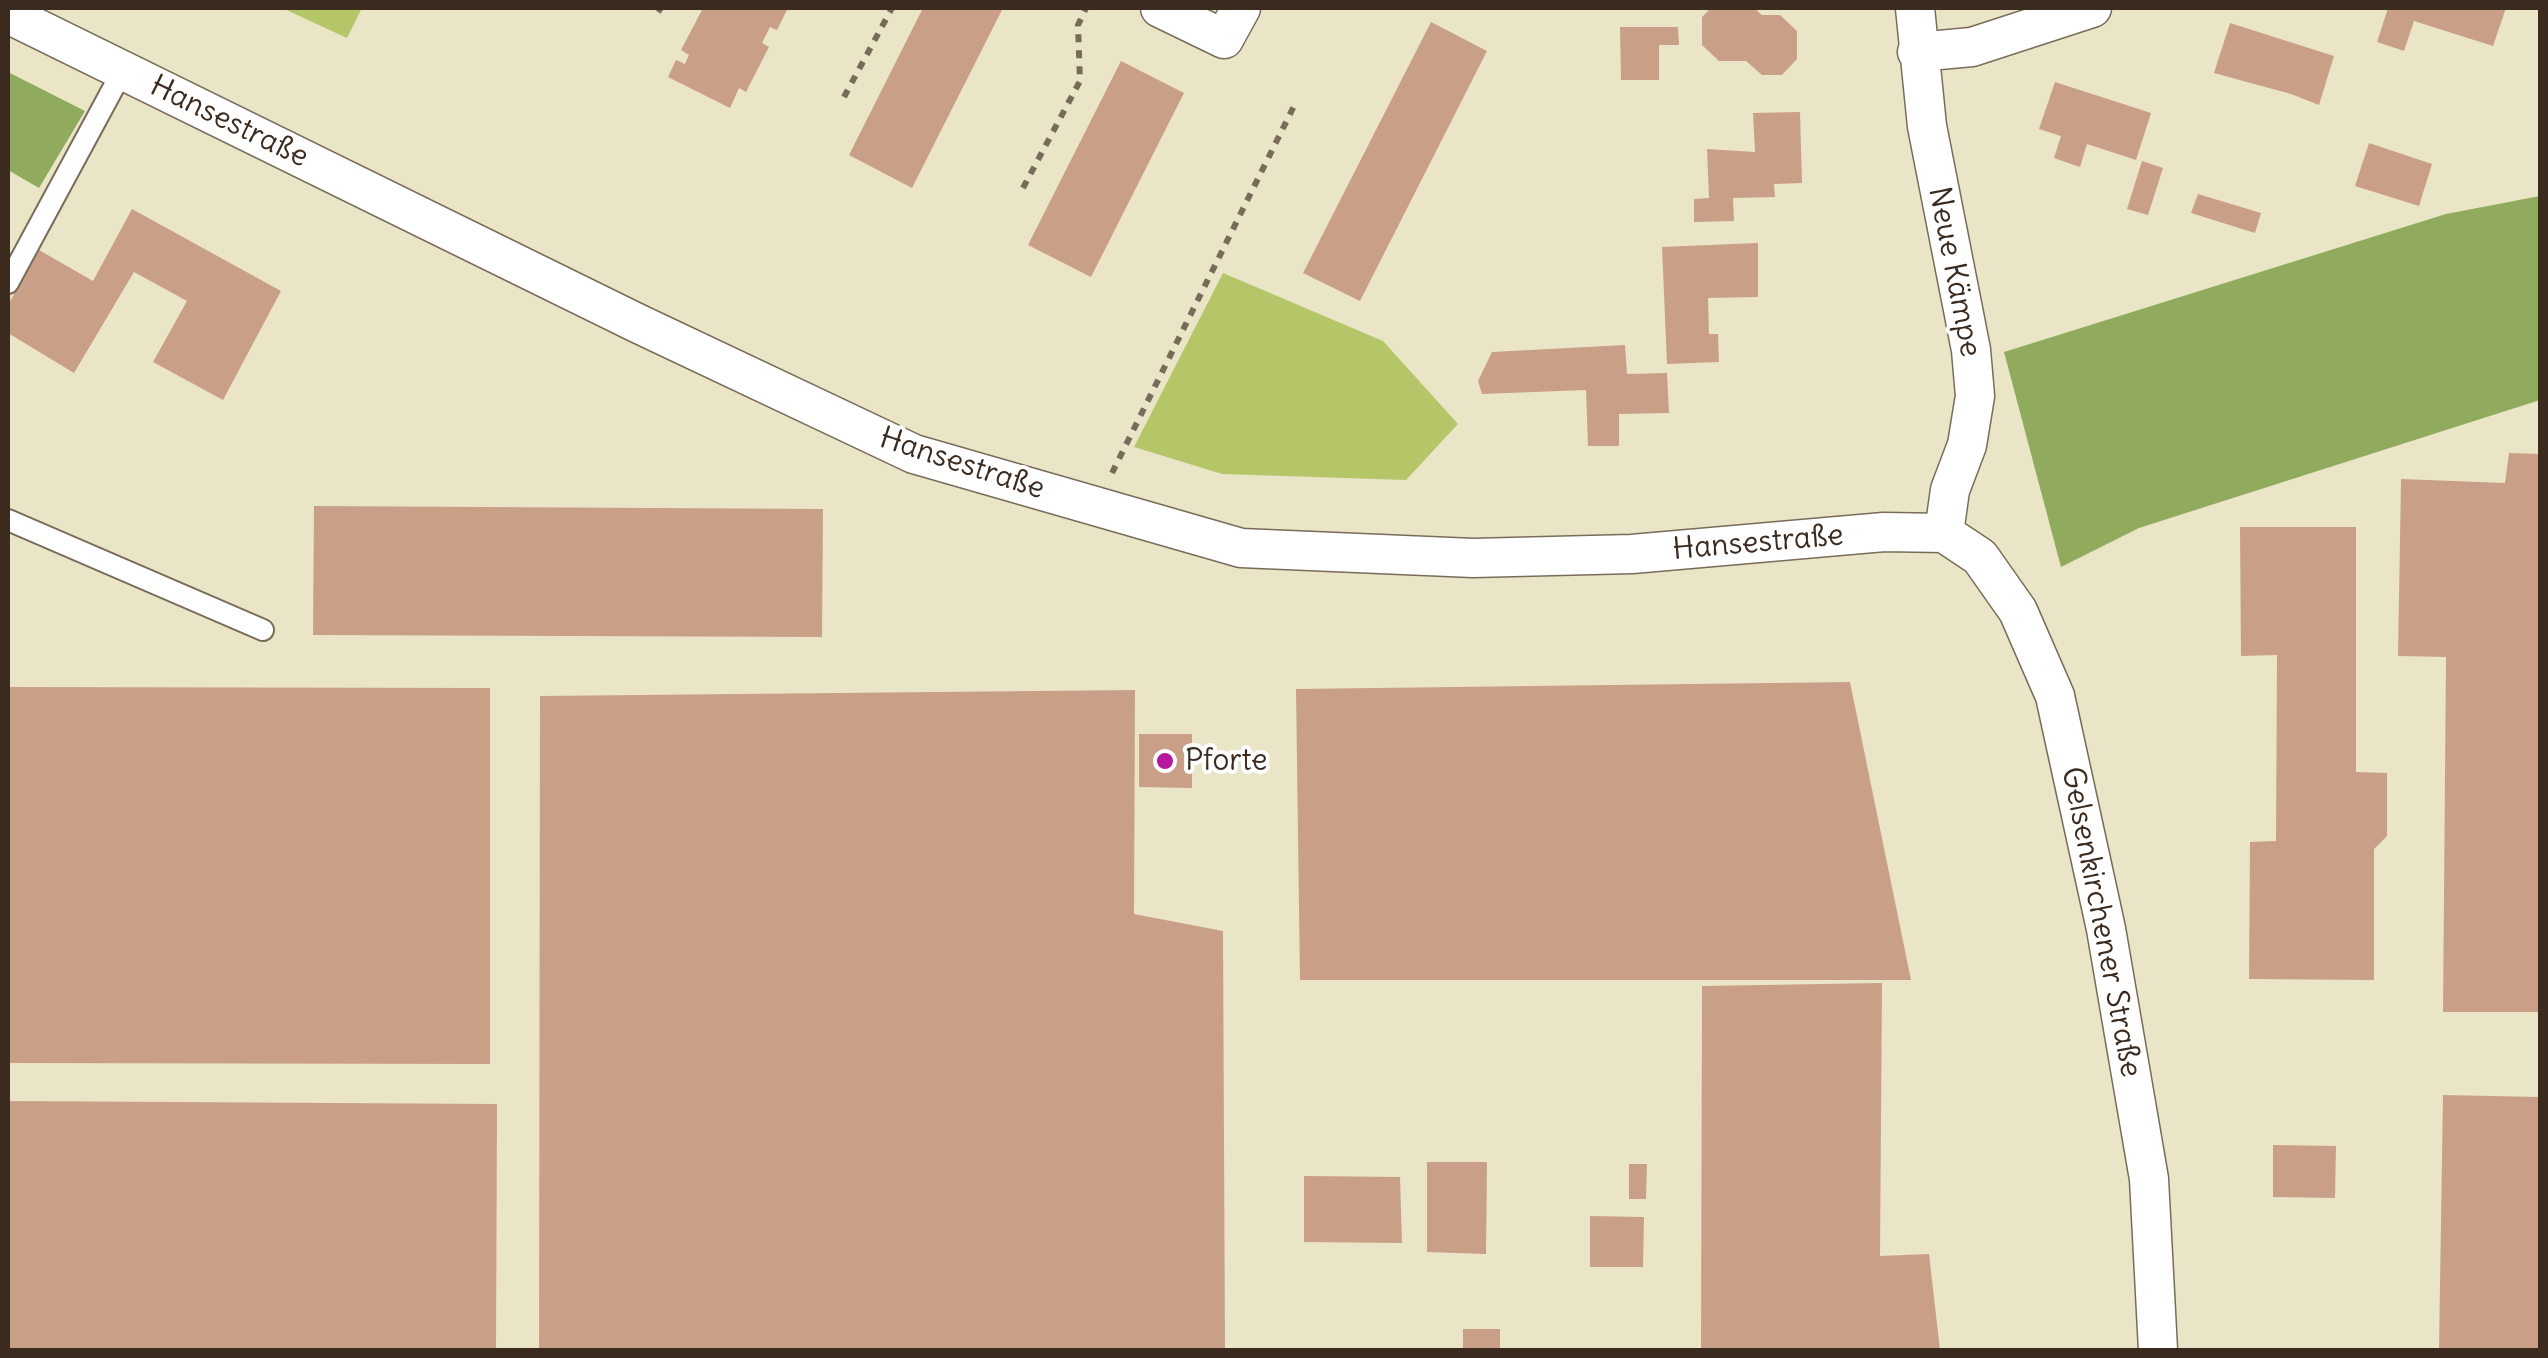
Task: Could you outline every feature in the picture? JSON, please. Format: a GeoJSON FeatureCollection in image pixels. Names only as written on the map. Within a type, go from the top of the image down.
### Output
{"type":"FeatureCollection","features":[{"type":"Feature","properties":{"kind":"street"},"geometry":{"type":"LineString","coordinates":[[1160,8],[1224,39],[1240,8]]}},
{"type":"Feature","properties":{"kind":"street","name":"Neue Kämpe"},"geometry":{"type":"LineString","coordinates":[[1915,8],[1933,161],[1971,350],[1975,396],[1967,445],[1950,490],[1944,533]]}},
{"type":"Feature","properties":{"kind":"street"},"geometry":{"type":"LineString","coordinates":[[1918,52],[1972,47],[2092,8]]}},
{"type":"Feature","properties":{"kind":"street","name":"Hansestraße"},"geometry":{"type":"LineString","coordinates":[[8,14],[639,324],[914,454],[1241,548],[1473,558],[1632,554],[1884,532],[1944,533]]}},
{"type":"Feature","properties":{"kind":"street","name":"Gelsenkirchener Straße"},"geometry":{"type":"LineString","coordinates":[[1944,533],[1980,557],[2018,611],[2055,696],[2106,930],[2149,1179],[2158,1350]]}},
{"type":"Feature","properties":{"kind":"lane"},"geometry":{"type":"LineString","coordinates":[[8,283],[123,70]]}},
{"type":"Feature","properties":{"kind":"lane"},"geometry":{"type":"LineString","coordinates":[[8,520],[263,630]]}},
{"type":"Feature","properties":{"kind":"path"},"geometry":{"type":"LineString","coordinates":[[844,97],[892,8]]}},
{"type":"Feature","properties":{"kind":"path"},"geometry":{"type":"LineString","coordinates":[[1023,188],[1080,82],[1078,25],[1086,8]]}},
{"type":"Feature","properties":{"kind":"path"},"geometry":{"type":"LineString","coordinates":[[1110,478],[1296,104]]}},
{"type":"Feature","properties":{"kind":"green space"},"geometry":{"type":"Polygon","coordinates":[[[282,8],[362,8],[347,38],[282,8]]]}},
{"type":"Feature","properties":{"kind":"green space"},"geometry":{"type":"Polygon","coordinates":[[[8,72],[85,111],[39,188],[8,170],[8,72]]]}},
{"type":"Feature","properties":{"kind":"green space"},"geometry":{"type":"Polygon","coordinates":[[[2540,196],[2540,400],[2139,528],[2061,567],[2004,352],[2446,214],[2540,196]]]}},
{"type":"Feature","properties":{"kind":"green space"},"geometry":{"type":"Polygon","coordinates":[[[1223,273],[1383,341],[1458,424],[1406,480],[1222,474],[1134,447],[1223,273]]]}},
{"type":"Feature","properties":{"kind":"building"},"geometry":{"type":"Polygon","coordinates":[[[703,8],[788,8],[777,30],[770,27],[762,43],[769,47],[746,92],[739,88],[730,108],[668,77],[676,60],[685,64],[689,55],[681,50],[703,8]]]}},
{"type":"Feature","properties":{"kind":"building"},"geometry":{"type":"Polygon","coordinates":[[[923,8],[1003,8],[912,188],[849,155],[923,8]]]}},
{"type":"Feature","properties":{"kind":"building"},"geometry":{"type":"Polygon","coordinates":[[[1711,8],[1754,8],[1762,15],[1780,15],[1797,31],[1797,59],[1782,75],[1762,75],[1746,61],[1719,61],[1702,45],[1702,17],[1711,8]]]}},
{"type":"Feature","properties":{"kind":"building"},"geometry":{"type":"Polygon","coordinates":[[[2388,8],[2506,8],[2493,46],[2414,21],[2404,51],[2377,42],[2388,8]]]}},
{"type":"Feature","properties":{"kind":"building"},"geometry":{"type":"Polygon","coordinates":[[[1431,22],[1487,51],[1360,301],[1303,273],[1431,22]]]}},
{"type":"Feature","properties":{"kind":"building"},"geometry":{"type":"Polygon","coordinates":[[[2230,23],[2334,56],[2319,105],[2214,73],[2230,23]]]}},
{"type":"Feature","properties":{"kind":"building"},"geometry":{"type":"Polygon","coordinates":[[[1620,27],[1678,27],[1679,45],[1659,45],[1659,80],[1621,80],[1620,27]]]}},
{"type":"Feature","properties":{"kind":"building"},"geometry":{"type":"Polygon","coordinates":[[[1121,61],[1184,93],[1091,277],[1028,245],[1121,61]]]}},
{"type":"Feature","properties":{"kind":"building"},"geometry":{"type":"Polygon","coordinates":[[[2055,82],[2151,113],[2136,160],[2087,144],[2080,167],[2054,158],[2061,136],[2039,129],[2055,82]]]}},
{"type":"Feature","properties":{"kind":"building"},"geometry":{"type":"Polygon","coordinates":[[[1800,112],[1802,183],[1774,184],[1775,197],[1733,198],[1734,221],[1694,222],[1694,199],[1709,198],[1707,149],[1755,152],[1753,113],[1800,112]]]}},
{"type":"Feature","properties":{"kind":"building"},"geometry":{"type":"Polygon","coordinates":[[[2369,143],[2432,164],[2419,206],[2355,186],[2369,143]]]}},
{"type":"Feature","properties":{"kind":"building"},"geometry":{"type":"Polygon","coordinates":[[[2142,161],[2163,168],[2148,215],[2127,209],[2142,161]]]}},
{"type":"Feature","properties":{"kind":"building"},"geometry":{"type":"Polygon","coordinates":[[[2198,194],[2261,213],[2255,233],[2191,213],[2198,194]]]}},
{"type":"Feature","properties":{"kind":"building"},"geometry":{"type":"Polygon","coordinates":[[[132,209],[281,291],[223,400],[153,362],[187,301],[134,272],[74,373],[8,333],[8,305],[39,250],[93,281],[132,209]]]}},
{"type":"Feature","properties":{"kind":"building"},"geometry":{"type":"Polygon","coordinates":[[[1758,243],[1758,297],[1708,298],[1709,334],[1718,334],[1719,362],[1667,364],[1662,247],[1758,243]]]}},
{"type":"Feature","properties":{"kind":"building"},"geometry":{"type":"Polygon","coordinates":[[[1625,345],[1627,374],[1667,373],[1669,413],[1619,414],[1619,446],[1588,446],[1586,390],[1482,394],[1478,381],[1492,352],[1625,345]]]}},
{"type":"Feature","properties":{"kind":"building"},"geometry":{"type":"Polygon","coordinates":[[[2509,453],[2540,454],[2540,1012],[2443,1012],[2446,657],[2398,656],[2401,479],[2505,483],[2509,453]]]}},
{"type":"Feature","properties":{"kind":"building"},"geometry":{"type":"Polygon","coordinates":[[[314,506],[823,509],[822,637],[313,635],[314,506]]]}},
{"type":"Feature","properties":{"kind":"building"},"geometry":{"type":"Polygon","coordinates":[[[2240,527],[2356,527],[2356,772],[2387,773],[2387,836],[2374,849],[2374,980],[2249,979],[2250,842],[2276,841],[2277,655],[2241,656],[2240,527]]]}},
{"type":"Feature","properties":{"kind":"building"},"geometry":{"type":"Polygon","coordinates":[[[1850,682],[1911,980],[1300,980],[1296,689],[1850,682]]]}},
{"type":"Feature","properties":{"kind":"building"},"geometry":{"type":"Polygon","coordinates":[[[8,687],[490,688],[490,1064],[8,1063],[8,687]]]}},
{"type":"Feature","properties":{"kind":"building"},"geometry":{"type":"Polygon","coordinates":[[[1135,690],[1134,914],[1223,931],[1225,1350],[539,1350],[540,696],[1135,690]]]}},
{"type":"Feature","properties":{"kind":"building","name":"Pforte"},"geometry":{"type":"Polygon","coordinates":[[[1139,734],[1192,734],[1192,788],[1139,787],[1139,734]]]}},
{"type":"Feature","properties":{"kind":"building"},"geometry":{"type":"Polygon","coordinates":[[[1882,983],[1880,1256],[1929,1254],[1940,1350],[1701,1350],[1702,986],[1882,983]]]}},
{"type":"Feature","properties":{"kind":"building"},"geometry":{"type":"Polygon","coordinates":[[[2443,1095],[2540,1097],[2540,1350],[2439,1350],[2443,1095]]]}},
{"type":"Feature","properties":{"kind":"building"},"geometry":{"type":"Polygon","coordinates":[[[8,1101],[497,1104],[496,1350],[8,1350],[8,1101]]]}},
{"type":"Feature","properties":{"kind":"building"},"geometry":{"type":"Polygon","coordinates":[[[2273,1145],[2336,1146],[2335,1198],[2273,1197],[2273,1145]]]}},
{"type":"Feature","properties":{"kind":"building"},"geometry":{"type":"Polygon","coordinates":[[[1427,1162],[1487,1162],[1486,1254],[1427,1252],[1427,1162]]]}},
{"type":"Feature","properties":{"kind":"building"},"geometry":{"type":"Polygon","coordinates":[[[1629,1164],[1647,1164],[1646,1199],[1629,1199],[1629,1164]]]}},
{"type":"Feature","properties":{"kind":"building"},"geometry":{"type":"Polygon","coordinates":[[[1304,1176],[1400,1177],[1402,1243],[1304,1242],[1304,1176]]]}},
{"type":"Feature","properties":{"kind":"building"},"geometry":{"type":"Polygon","coordinates":[[[1590,1216],[1644,1217],[1643,1267],[1590,1267],[1590,1216]]]}},
{"type":"Feature","properties":{"kind":"building"},"geometry":{"type":"Polygon","coordinates":[[[1463,1329],[1500,1329],[1500,1350],[1463,1350],[1463,1329]]]}},
{"type":"Feature","properties":{"kind":"place","name":"Pforte"},"geometry":{"type":"Point","coordinates":[1165,761]}}]}
